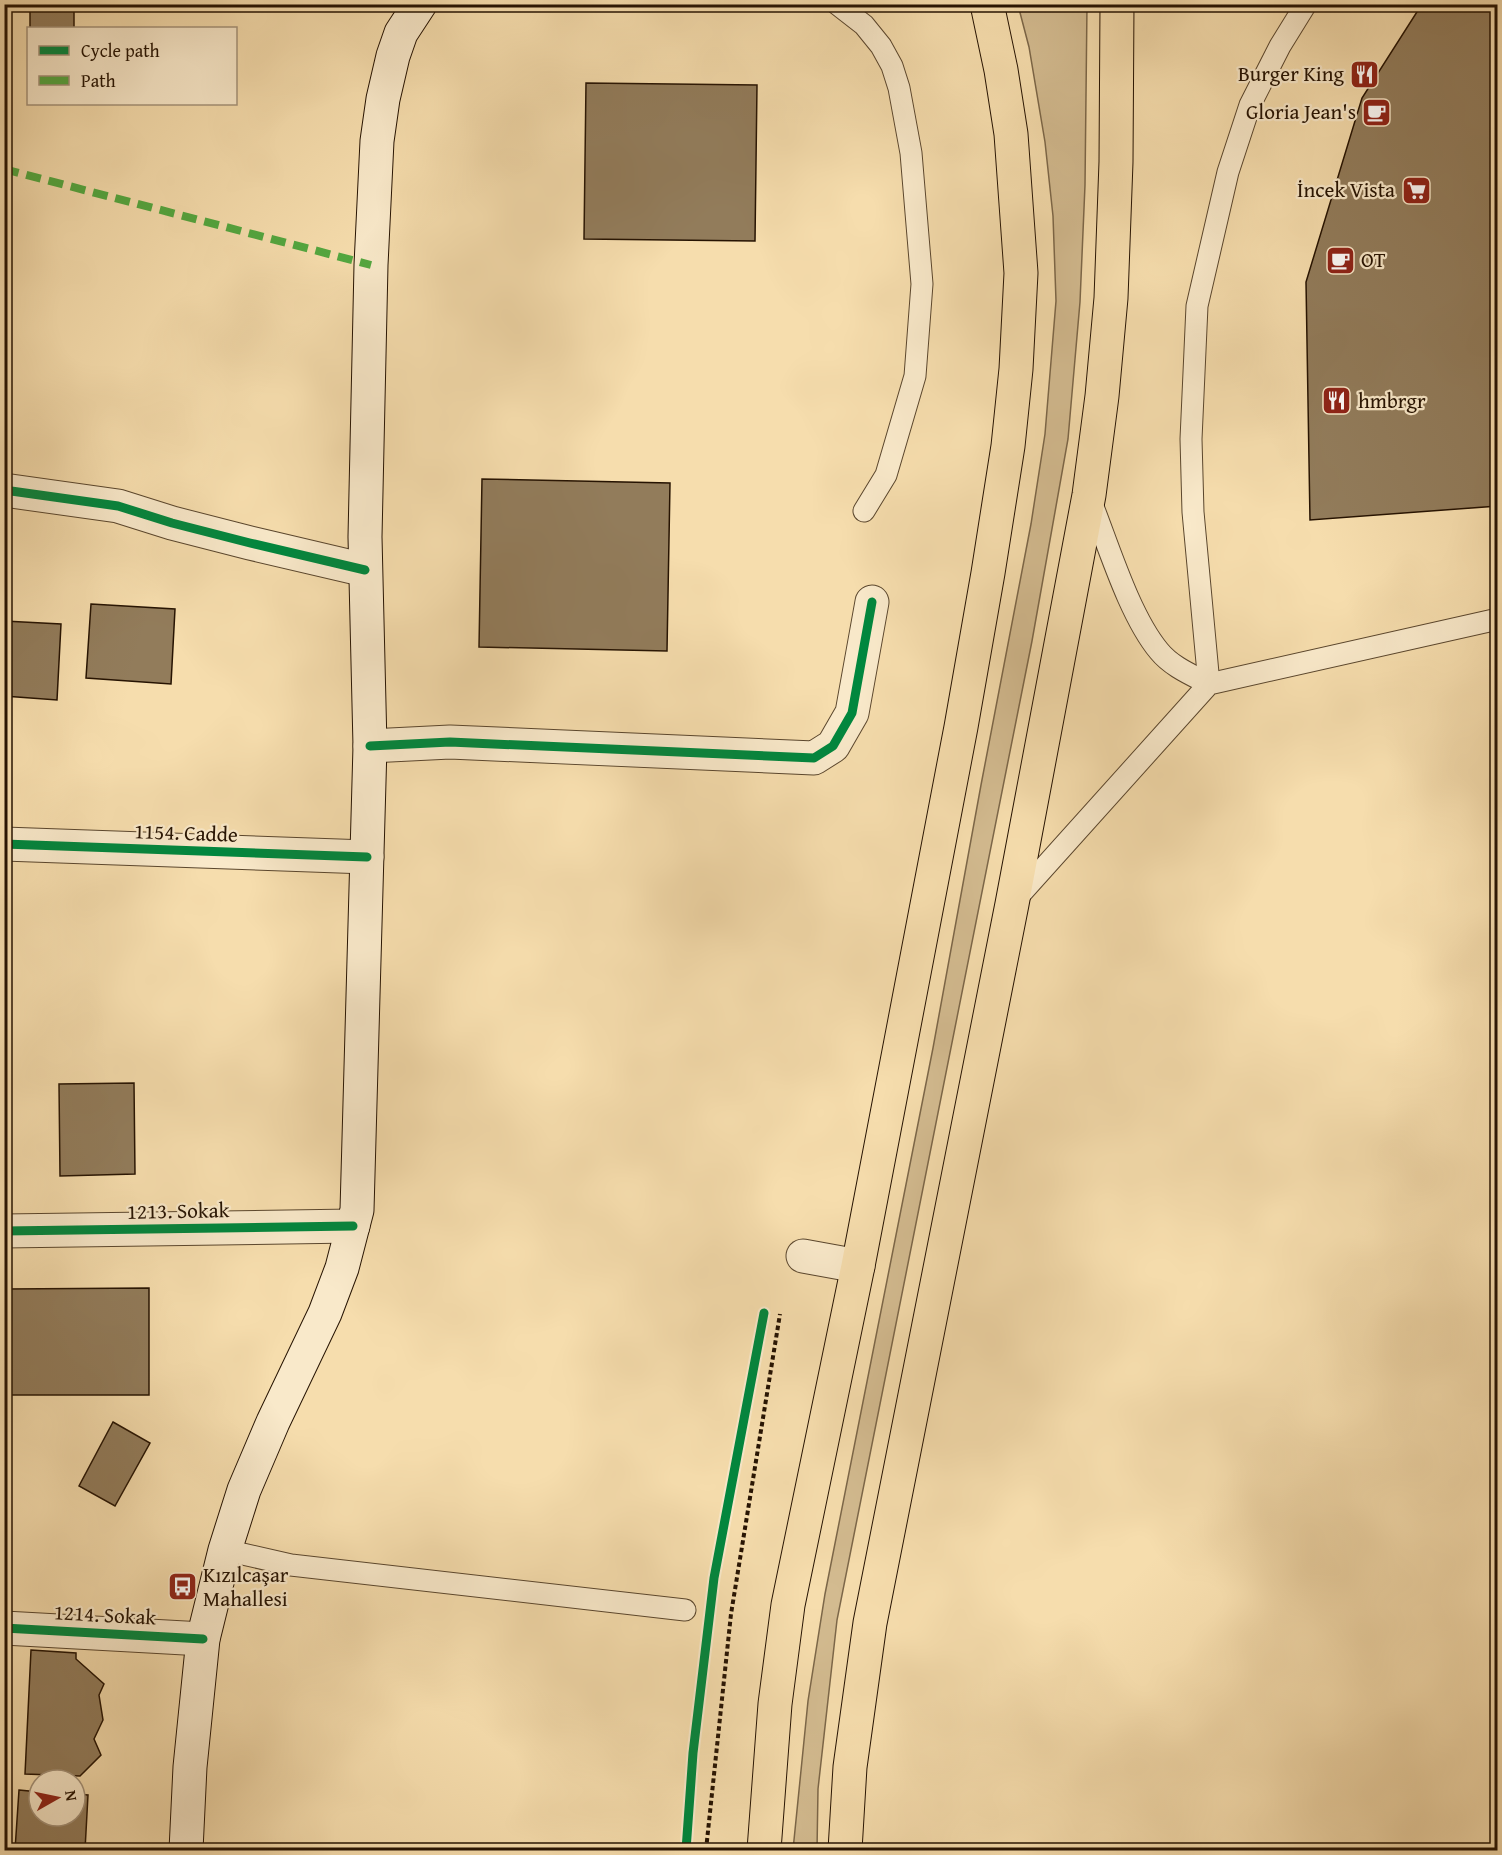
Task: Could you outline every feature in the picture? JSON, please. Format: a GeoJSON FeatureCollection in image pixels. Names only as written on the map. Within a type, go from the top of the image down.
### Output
{"type":"FeatureCollection","features":[{"type":"Feature","properties":{"kind":"main road"},"geometry":{"type":"LineString","coordinates":[[764,1851],[775,1704],[788,1605],[858,1266],[987,584],[1008,446],[1014,391],[1021,273],[1011,134],[987,4]]}},
{"type":"Feature","properties":{"kind":"main road"},"geometry":{"type":"LineString","coordinates":[[845,1851],[849,1767],[870,1623],[1012,904],[1089,495],[1102,396],[1111,298],[1116,162],[1117,4]]}},
{"type":"Feature","properties":{"kind":"street"},"geometry":{"type":"LineString","coordinates":[[186,1851],[190,1767],[203,1639],[225,1550],[252,1470],[325,1313],[342,1268],[357,1210],[370,746],[365,570],[371,265],[377,141],[383,99],[393,56],[401,33],[420,4]]}},
{"type":"Feature","properties":{"kind":"street"},"geometry":{"type":"LineString","coordinates":[[4,490],[118,506],[172,523],[365,570]]}},
{"type":"Feature","properties":{"kind":"street"},"geometry":{"type":"LineString","coordinates":[[370,746],[450,742],[814,758],[833,746],[852,713],[872,602]]}},
{"type":"Feature","properties":{"kind":"street","name":"1154. Cadde"},"geometry":{"type":"LineString","coordinates":[[4,844],[367,857]]}},
{"type":"Feature","properties":{"kind":"street","name":"1213. Sokak"},"geometry":{"type":"LineString","coordinates":[[4,1231],[353,1226]]}},
{"type":"Feature","properties":{"kind":"street"},"geometry":{"type":"LineString","coordinates":[[803,1257],[858,1266]]}},
{"type":"Feature","properties":{"kind":"street","name":"1214. Sokak"},"geometry":{"type":"LineString","coordinates":[[4,1628],[203,1639]]}},
{"type":"Feature","properties":{"kind":"lane"},"geometry":{"type":"LineString","coordinates":[[837,4],[864,25],[881,46],[900,88],[911,153],[922,284],[915,376],[886,475],[864,511]]}},
{"type":"Feature","properties":{"kind":"lane"},"geometry":{"type":"LineString","coordinates":[[1209,684],[1193,512],[1191,449],[1197,306],[1228,172],[1250,105],[1280,46],[1306,4]]}},
{"type":"Feature","properties":{"kind":"lane"},"geometry":{"type":"LineString","coordinates":[[1089,495],[1124,587],[1149,635],[1160,652],[1180,669],[1209,684]]}},
{"type":"Feature","properties":{"kind":"lane"},"geometry":{"type":"LineString","coordinates":[[1012,904],[1209,684],[1497,619]]}},
{"type":"Feature","properties":{"kind":"lane"},"geometry":{"type":"LineString","coordinates":[[225,1550],[291,1565],[685,1610]]}},
{"type":"Feature","properties":{"kind":"path"},"geometry":{"type":"LineString","coordinates":[[706,1851],[731,1614],[780,1314]]}},
{"type":"Feature","properties":{"kind":"shaded area"},"geometry":{"type":"Polygon","coordinates":[[[1018,5],[1087,5],[1085,185],[1080,302],[1068,439],[1032,641],[837,1620],[818,1789],[817,1850],[793,1850],[808,1701],[825,1594],[933,1048],[1031,524],[1045,434],[1056,301],[1053,216],[1045,142],[1029,47],[1018,5]]]}},
{"type":"Feature","properties":{"kind":"building"},"geometry":{"type":"Polygon","coordinates":[[[30,4],[74,4],[74,27],[30,27],[30,4]]]}},
{"type":"Feature","properties":{"kind":"building","name":"İncek Vista"},"geometry":{"type":"Polygon","coordinates":[[[1422,4],[1498,4],[1498,506],[1310,520],[1306,282],[1362,98],[1422,4]]]}},
{"type":"Feature","properties":{"kind":"building"},"geometry":{"type":"Polygon","coordinates":[[[586,83],[757,85],[755,241],[584,239],[586,83]]]}},
{"type":"Feature","properties":{"kind":"building"},"geometry":{"type":"Polygon","coordinates":[[[482,479],[670,483],[667,651],[479,647],[482,479]]]}},
{"type":"Feature","properties":{"kind":"building"},"geometry":{"type":"Polygon","coordinates":[[[91,604],[175,609],[171,684],[86,678],[91,604]]]}},
{"type":"Feature","properties":{"kind":"building"},"geometry":{"type":"Polygon","coordinates":[[[4,621],[61,624],[57,700],[4,696],[4,621]]]}},
{"type":"Feature","properties":{"kind":"building"},"geometry":{"type":"Polygon","coordinates":[[[134,1083],[135,1174],[60,1176],[59,1084],[134,1083]]]}},
{"type":"Feature","properties":{"kind":"building"},"geometry":{"type":"Polygon","coordinates":[[[149,1288],[149,1395],[6,1395],[6,1289],[149,1288]]]}},
{"type":"Feature","properties":{"kind":"building"},"geometry":{"type":"Polygon","coordinates":[[[113,1422],[150,1443],[115,1506],[79,1486],[113,1422]]]}},
{"type":"Feature","properties":{"kind":"building"},"geometry":{"type":"Polygon","coordinates":[[[31,1650],[76,1653],[76,1659],[104,1684],[99,1695],[103,1720],[94,1739],[101,1755],[87,1769],[27,1768],[27,1774],[25,1774],[31,1650]]]}},
{"type":"Feature","properties":{"kind":"building"},"geometry":{"type":"Polygon","coordinates":[[[19,1790],[27,1791],[27,1828],[86,1828],[85,1850],[15,1850],[19,1790]]]}},
{"type":"Feature","properties":{"kind":"marked path"},"geometry":{"type":"LineString","coordinates":[[4,169],[371,265]]}},
{"type":"Feature","properties":{"kind":"cycle path"},"geometry":{"type":"LineString","coordinates":[[4,490],[118,506],[172,523],[365,570]]}},
{"type":"Feature","properties":{"kind":"cycle path"},"geometry":{"type":"LineString","coordinates":[[370,746],[450,742],[814,758],[833,746],[852,713],[872,602]]}},
{"type":"Feature","properties":{"kind":"cycle path"},"geometry":{"type":"LineString","coordinates":[[4,844],[367,857]]}},
{"type":"Feature","properties":{"kind":"cycle path"},"geometry":{"type":"LineString","coordinates":[[4,1231],[353,1226]]}},
{"type":"Feature","properties":{"kind":"cycle path"},"geometry":{"type":"LineString","coordinates":[[686,1850],[693,1753],[714,1578],[764,1313]]}},
{"type":"Feature","properties":{"kind":"cycle path"},"geometry":{"type":"LineString","coordinates":[[4,1628],[203,1639]]}},
{"type":"Feature","properties":{"kind":"place","name":"Burger King"},"geometry":{"type":"Point","coordinates":[1365,74]}},
{"type":"Feature","properties":{"kind":"place","name":"Gloria Jean's"},"geometry":{"type":"Point","coordinates":[1377,112]}},
{"type":"Feature","properties":{"kind":"place","name":"İncek Vista"},"geometry":{"type":"Point","coordinates":[1416,190]}},
{"type":"Feature","properties":{"kind":"place","name":"OT"},"geometry":{"type":"Point","coordinates":[1340,260]}},
{"type":"Feature","properties":{"kind":"place","name":"hmbrgr"},"geometry":{"type":"Point","coordinates":[1337,401]}},
{"type":"Feature","properties":{"kind":"place","name":"Kızılcaşar Mahallesi"},"geometry":{"type":"Point","coordinates":[182,1587]}}]}
